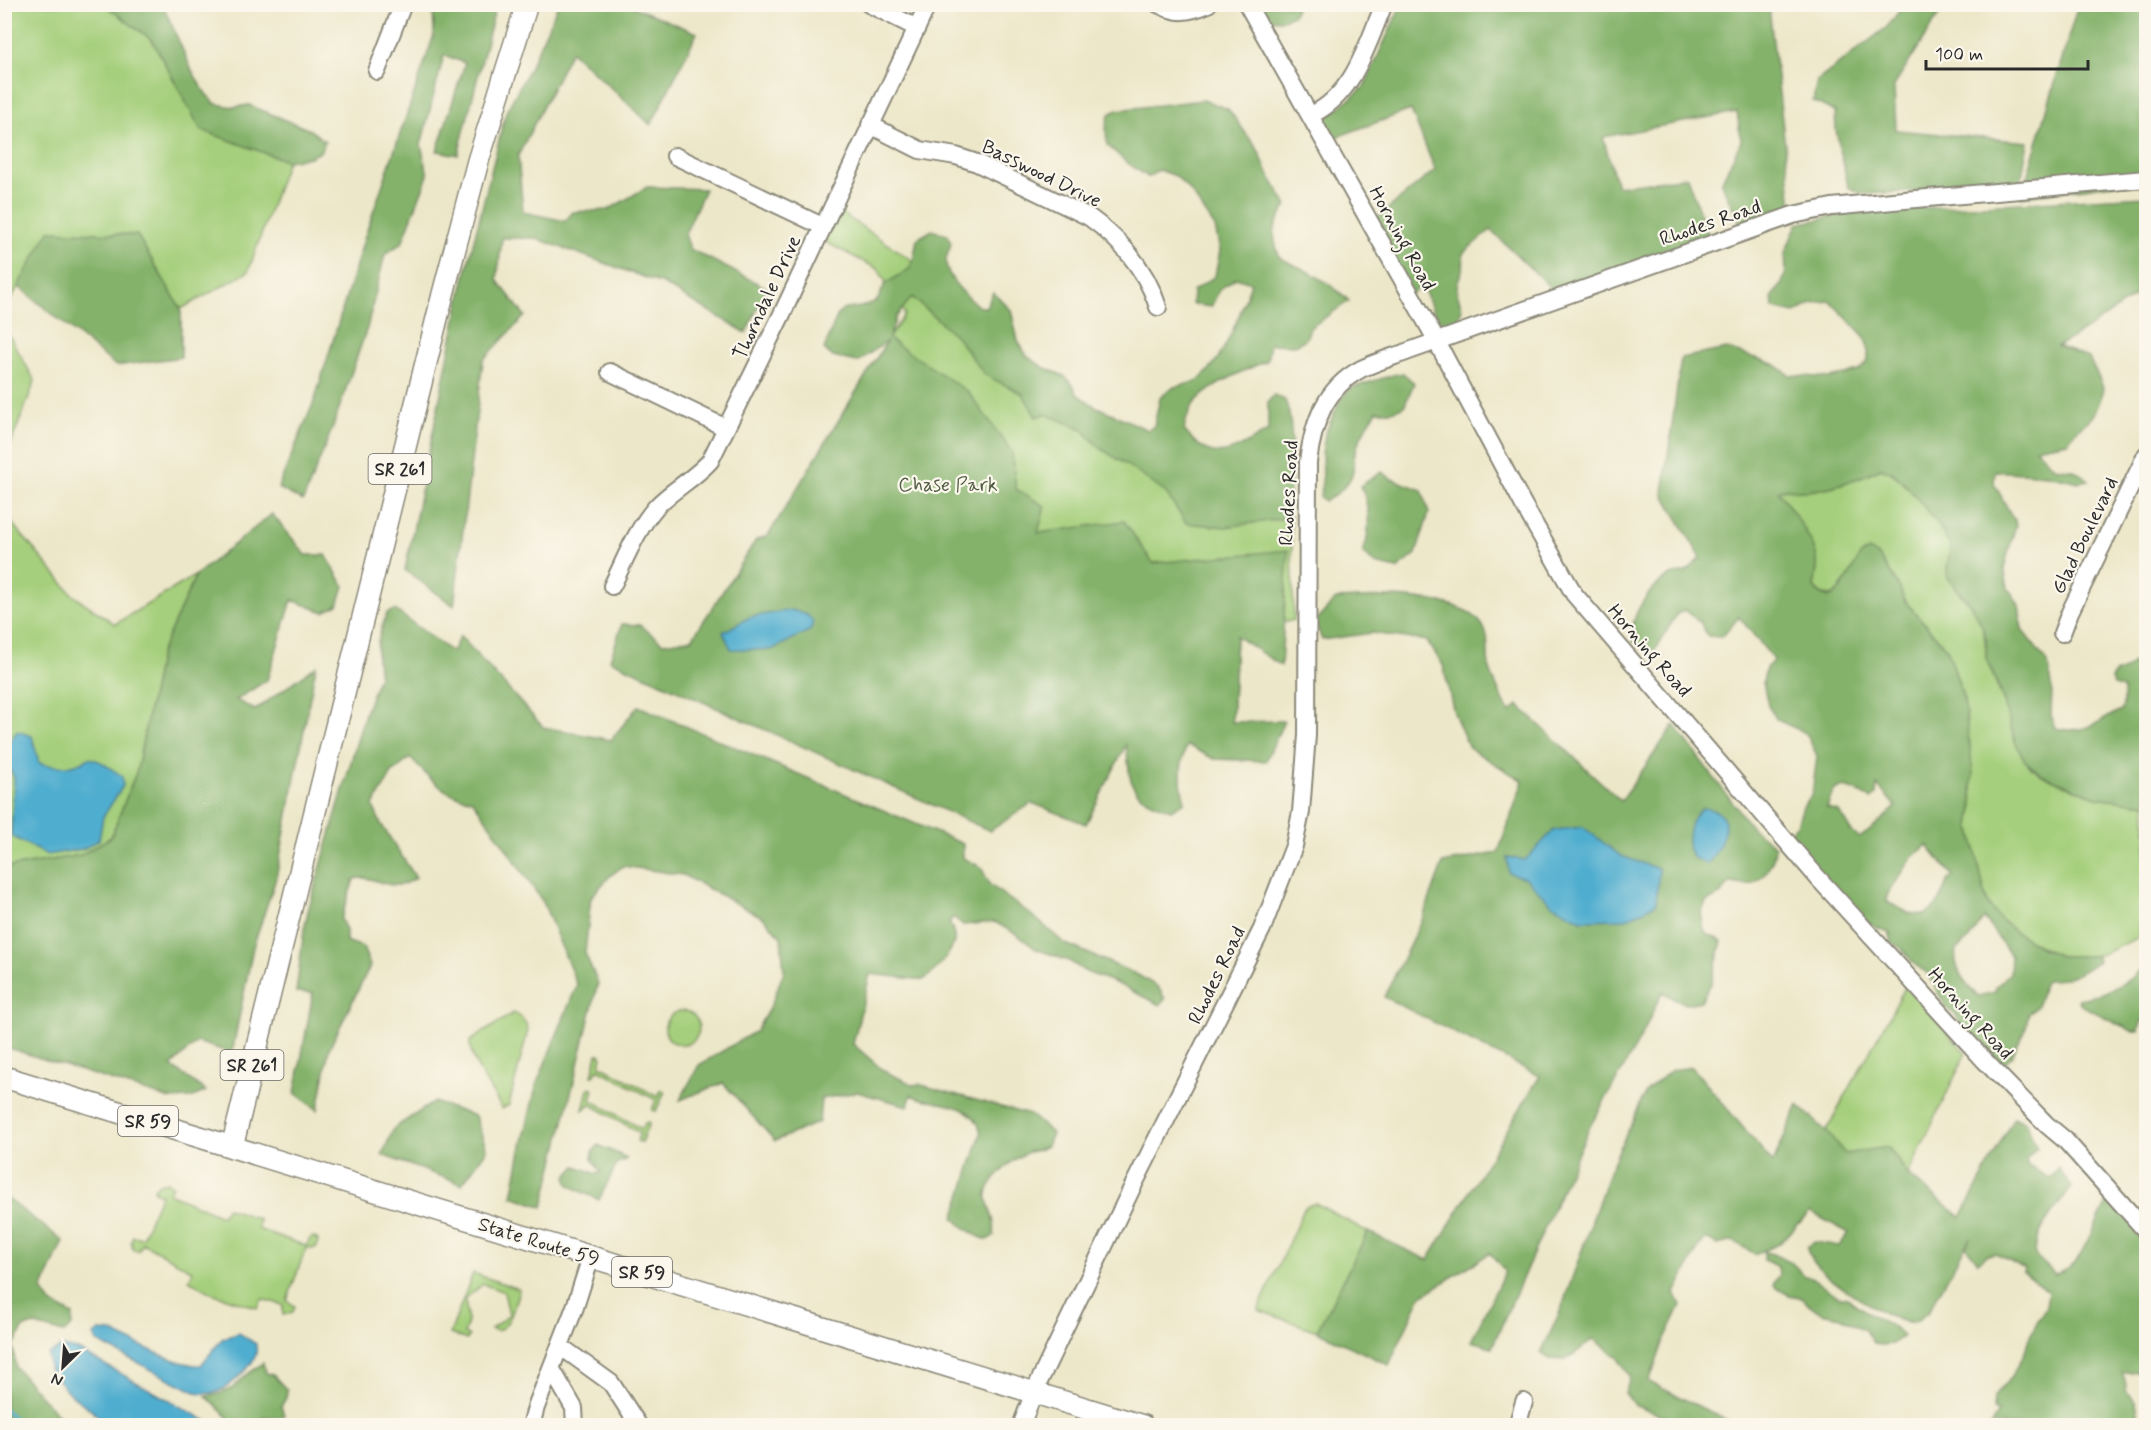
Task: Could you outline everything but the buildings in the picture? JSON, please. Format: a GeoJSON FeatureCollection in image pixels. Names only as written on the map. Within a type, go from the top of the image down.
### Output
{"type":"FeatureCollection","features":[{"type":"Feature","properties":{"kind":"main road","name":"SR 261"},"geometry":{"type":"LineString","coordinates":[[232,1147],[443,294],[478,161],[527,4]]}},
{"type":"Feature","properties":{"kind":"main road","name":"State Route 59"},"geometry":{"type":"LineString","coordinates":[[4,1077],[1143,1425]]}},
{"type":"Feature","properties":{"kind":"street"},"geometry":{"type":"LineString","coordinates":[[377,71],[403,4]]}},
{"type":"Feature","properties":{"kind":"street"},"geometry":{"type":"LineString","coordinates":[[869,4],[917,28]]}},
{"type":"Feature","properties":{"kind":"street","name":"Thorndale Drive"},"geometry":{"type":"LineString","coordinates":[[612,586],[650,515],[664,500],[703,470],[710,461],[772,336],[928,4]]}},
{"type":"Feature","properties":{"kind":"street"},"geometry":{"type":"LineString","coordinates":[[1158,4],[1180,12],[1208,4]]}},
{"type":"Feature","properties":{"kind":"street","name":"Horning Road"},"geometry":{"type":"LineString","coordinates":[[1247,4],[1437,341],[1523,504],[1574,594],[1818,878],[1985,1061],[2047,1125],[2065,1140],[2146,1231]]}},
{"type":"Feature","properties":{"kind":"street"},"geometry":{"type":"LineString","coordinates":[[1311,115],[1322,110],[1345,88],[1357,69],[1384,4]]}},
{"type":"Feature","properties":{"kind":"street","name":"Basswood Drive"},"geometry":{"type":"LineString","coordinates":[[870,125],[920,150],[956,156],[977,164],[1089,217],[1101,226],[1143,271],[1158,307]]}},
{"type":"Feature","properties":{"kind":"street"},"geometry":{"type":"LineString","coordinates":[[675,156],[822,226]]}},
{"type":"Feature","properties":{"kind":"street","name":"Rhodes Road"},"geometry":{"type":"LineString","coordinates":[[1021,1425],[1034,1392],[1139,1174],[1262,929],[1294,846],[1301,812],[1306,756],[1309,657],[1306,582],[1308,462],[1315,426],[1332,393],[1360,370],[1793,215],[1832,207],[2146,179]]}},
{"type":"Feature","properties":{"kind":"street"},"geometry":{"type":"LineString","coordinates":[[610,372],[726,428]]}},
{"type":"Feature","properties":{"kind":"street","name":"Glad Boulevard"},"geometry":{"type":"LineString","coordinates":[[2062,633],[2146,455]]}},
{"type":"Feature","properties":{"kind":"street"},"geometry":{"type":"LineString","coordinates":[[531,1425],[591,1257]]}},
{"type":"Feature","properties":{"kind":"street"},"geometry":{"type":"LineString","coordinates":[[560,1346],[611,1383],[639,1425]]}},
{"type":"Feature","properties":{"kind":"street"},"geometry":{"type":"LineString","coordinates":[[551,1368],[574,1408],[575,1425]]}},
{"type":"Feature","properties":{"kind":"street"},"geometry":{"type":"LineString","coordinates":[[1517,1425],[1524,1402]]}},
{"type":"Feature","properties":{"kind":"green space"},"geometry":{"type":"Polygon","coordinates":[[[5,5],[105,5],[152,40],[201,130],[287,161],[248,272],[181,309],[137,235],[49,231],[5,310],[5,5]]]}},
{"type":"Feature","properties":{"kind":"green space"},"geometry":{"type":"Polygon","coordinates":[[[105,5],[163,5],[192,71],[206,94],[216,104],[234,107],[249,105],[310,130],[325,141],[320,152],[310,157],[287,161],[201,130],[152,40],[105,5]]]}},
{"type":"Feature","properties":{"kind":"green space"},"geometry":{"type":"Polygon","coordinates":[[[433,5],[496,5],[458,155],[437,151],[465,63],[444,55],[421,145],[428,175],[402,243],[385,254],[367,328],[332,429],[303,501],[278,488],[315,399],[365,236],[434,35],[433,5]]]}},
{"type":"Feature","properties":{"kind":"green space"},"geometry":{"type":"Polygon","coordinates":[[[558,5],[629,5],[697,33],[651,125],[571,51],[518,156],[523,212],[565,221],[573,212],[608,210],[647,187],[705,189],[685,234],[690,249],[767,288],[746,333],[663,284],[535,238],[502,238],[497,280],[525,316],[483,360],[454,606],[405,570],[463,284],[506,112],[530,67],[558,5]]]}},
{"type":"Feature","properties":{"kind":"green space"},"geometry":{"type":"Polygon","coordinates":[[[1259,5],[1297,5],[1293,15],[1282,20],[1268,19],[1259,5]]]}},
{"type":"Feature","properties":{"kind":"green space"},"geometry":{"type":"Polygon","coordinates":[[[1401,5],[1776,5],[1769,7],[1793,215],[1745,233],[1721,183],[1741,141],[1737,112],[1603,137],[1617,186],[1687,177],[1711,243],[1560,297],[1491,230],[1463,253],[1463,265],[1457,287],[1462,308],[1457,322],[1444,323],[1437,320],[1422,285],[1411,294],[1371,223],[1435,170],[1411,110],[1325,141],[1317,126],[1364,87],[1401,5]]]}},
{"type":"Feature","properties":{"kind":"green space"},"geometry":{"type":"Polygon","coordinates":[[[1904,5],[1945,5],[1894,86],[1896,130],[2028,142],[2020,186],[1863,194],[1848,187],[1836,130],[1835,112],[1813,101],[1817,81],[1887,27],[1904,5]]]}},
{"type":"Feature","properties":{"kind":"green space"},"geometry":{"type":"Polygon","coordinates":[[[2078,5],[2146,5],[2146,179],[2021,197],[2078,5]]]}},
{"type":"Feature","properties":{"kind":"green space"},"geometry":{"type":"Polygon","coordinates":[[[1203,100],[1228,109],[1258,150],[1287,206],[1278,219],[1274,231],[1280,258],[1325,282],[1349,301],[1310,328],[1306,339],[1295,345],[1270,344],[1267,361],[1240,372],[1204,394],[1194,403],[1187,418],[1184,430],[1194,442],[1204,449],[1224,452],[1244,445],[1268,431],[1268,402],[1274,395],[1285,400],[1292,442],[1292,460],[1289,494],[1282,519],[1225,527],[1186,523],[1166,493],[1100,448],[1081,428],[1045,414],[1036,417],[1023,394],[985,375],[956,336],[912,297],[896,317],[889,339],[968,392],[1012,452],[1016,489],[1045,506],[1038,533],[1124,521],[1153,563],[1288,550],[1281,666],[1236,636],[1232,722],[1284,721],[1266,761],[1214,759],[1187,745],[1182,759],[1181,773],[1185,802],[1171,810],[1146,799],[1134,788],[1129,771],[1126,745],[1086,824],[1032,803],[990,831],[610,660],[622,624],[640,625],[663,643],[692,639],[756,540],[768,536],[887,341],[858,362],[833,357],[824,349],[838,314],[844,309],[861,307],[877,301],[885,284],[908,270],[913,261],[917,239],[932,230],[947,235],[951,243],[946,259],[947,268],[953,281],[963,292],[979,307],[986,307],[993,292],[1011,310],[1018,341],[1027,356],[1043,367],[1064,376],[1073,385],[1077,394],[1095,406],[1148,430],[1154,426],[1160,398],[1173,388],[1201,378],[1217,359],[1231,334],[1251,283],[1236,278],[1220,289],[1211,307],[1192,304],[1193,291],[1215,276],[1220,251],[1215,227],[1191,192],[1176,176],[1159,170],[1148,177],[1107,145],[1106,128],[1109,114],[1117,110],[1203,100]]]}},
{"type":"Feature","properties":{"kind":"green space"},"geometry":{"type":"Polygon","coordinates":[[[2146,196],[2146,289],[2057,346],[2089,358],[2104,389],[2098,407],[2092,417],[2076,431],[2068,442],[2035,448],[2054,467],[2074,470],[2089,480],[2079,482],[2048,475],[1995,471],[1994,483],[2016,524],[2004,568],[2008,588],[2019,605],[2022,630],[2048,663],[2052,685],[2051,717],[2055,728],[2082,729],[2121,710],[2123,688],[2114,685],[2111,679],[2114,674],[2124,670],[2140,658],[2139,641],[2146,623],[2146,804],[2096,797],[2042,775],[2025,761],[2015,742],[2002,695],[1986,658],[1986,639],[1982,626],[1970,604],[1948,578],[1950,546],[1936,521],[1893,473],[1881,468],[1835,486],[1806,491],[1785,489],[1778,491],[1812,543],[1817,564],[1814,587],[1821,595],[1828,597],[1840,589],[1860,556],[1869,550],[1879,556],[1900,588],[1904,600],[1948,650],[1964,700],[1973,774],[1971,787],[1973,808],[1970,825],[1989,906],[2017,933],[2043,949],[2060,956],[2097,956],[2098,961],[2074,976],[2046,980],[2037,1006],[2029,1013],[2025,1031],[2011,1056],[2000,1069],[1962,1031],[1956,1015],[1947,1009],[1927,973],[1914,964],[1901,948],[1892,942],[1889,932],[1875,927],[1850,908],[1787,833],[1797,825],[1803,806],[1812,795],[1817,756],[1806,733],[1777,720],[1768,706],[1763,682],[1766,668],[1774,660],[1739,617],[1722,637],[1708,636],[1700,622],[1685,610],[1677,614],[1655,650],[1643,650],[1632,640],[1637,612],[1648,595],[1661,581],[1674,574],[1687,571],[1701,558],[1663,493],[1681,358],[1727,349],[1774,364],[1790,375],[1830,378],[1859,371],[1868,361],[1868,348],[1864,336],[1830,301],[1813,303],[1795,313],[1773,308],[1772,296],[1781,286],[1786,272],[1785,253],[1797,224],[1869,209],[2146,196]],[[1877,785],[1876,795],[1871,799],[1853,790],[1839,788],[1832,794],[1827,808],[1839,811],[1851,831],[1859,838],[1896,807],[1877,785]],[[1927,845],[1912,858],[1887,895],[1887,902],[1909,913],[1924,915],[1938,903],[1946,884],[1953,876],[1927,845]],[[1984,918],[1969,939],[1956,950],[1958,969],[1978,996],[1995,992],[1996,987],[2010,973],[2011,956],[1984,918]]]}},
{"type":"Feature","properties":{"kind":"green space","name":"Chase Park"},"geometry":{"type":"Polygon","coordinates":[[[840,212],[934,275],[1058,414],[1212,513],[1291,516],[1294,620],[1236,635],[1232,723],[1214,759],[1138,719],[888,339],[905,314],[878,269],[823,241],[840,212]]]}},
{"type":"Feature","properties":{"kind":"green space"},"geometry":{"type":"Polygon","coordinates":[[[49,231],[137,235],[181,309],[181,357],[116,366],[18,286],[49,231]]]}},
{"type":"Feature","properties":{"kind":"green space"},"geometry":{"type":"Polygon","coordinates":[[[5,328],[35,381],[5,459],[5,328]]]}},
{"type":"Feature","properties":{"kind":"green space"},"geometry":{"type":"Polygon","coordinates":[[[1403,373],[1414,383],[1404,407],[1391,411],[1377,411],[1359,442],[1349,481],[1337,493],[1324,501],[1320,497],[1325,434],[1341,398],[1351,388],[1403,373]]]}},
{"type":"Feature","properties":{"kind":"green space"},"geometry":{"type":"Polygon","coordinates":[[[1881,468],[1899,479],[1909,489],[1946,536],[1951,548],[1948,576],[1973,608],[1980,621],[1986,658],[2030,767],[2062,784],[2096,797],[2146,804],[2146,870],[2141,893],[2140,932],[2137,938],[2103,954],[2060,956],[2027,940],[2002,921],[1989,906],[1985,895],[1970,825],[1973,808],[1970,743],[1964,700],[1948,650],[1904,600],[1893,576],[1879,556],[1851,575],[1834,595],[1823,595],[1814,587],[1817,560],[1812,543],[1778,491],[1810,490],[1837,485],[1881,468]]]}},
{"type":"Feature","properties":{"kind":"green space"},"geometry":{"type":"Polygon","coordinates":[[[1382,472],[1392,479],[1422,490],[1429,513],[1416,554],[1397,569],[1375,564],[1363,552],[1366,545],[1368,518],[1366,501],[1360,486],[1382,472]]]}},
{"type":"Feature","properties":{"kind":"green space"},"geometry":{"type":"Polygon","coordinates":[[[4,514],[73,595],[115,624],[196,575],[160,654],[137,770],[111,837],[81,855],[5,868],[4,514]]]}},
{"type":"Feature","properties":{"kind":"green space"},"geometry":{"type":"Polygon","coordinates":[[[272,514],[306,555],[326,555],[344,586],[338,605],[324,612],[292,600],[267,680],[236,700],[255,710],[316,666],[276,878],[253,947],[232,1053],[197,1042],[171,1066],[206,1091],[191,1098],[170,1099],[5,1047],[5,868],[81,855],[111,837],[137,770],[160,654],[196,575],[272,514]]]}},
{"type":"Feature","properties":{"kind":"green space"},"geometry":{"type":"Polygon","coordinates":[[[1387,597],[1444,603],[1458,607],[1480,622],[1487,637],[1490,671],[1510,712],[1518,705],[1621,801],[1674,725],[1752,828],[1775,846],[1773,859],[1767,871],[1757,881],[1745,885],[1730,883],[1720,895],[1706,902],[1701,913],[1704,930],[1707,934],[1722,941],[1711,984],[1701,1001],[1686,1004],[1662,992],[1641,1037],[1588,1130],[1492,1347],[1471,1341],[1505,1271],[1490,1253],[1420,1297],[1389,1365],[1317,1331],[1368,1232],[1428,1260],[1540,1076],[1384,997],[1422,920],[1443,863],[1498,853],[1523,781],[1469,748],[1454,713],[1443,665],[1427,641],[1372,633],[1322,640],[1315,622],[1336,599],[1387,597]]]}},
{"type":"Feature","properties":{"kind":"green space"},"geometry":{"type":"Polygon","coordinates":[[[395,610],[452,652],[460,636],[543,727],[611,740],[638,706],[963,844],[963,858],[981,867],[990,885],[1034,917],[1064,943],[1138,975],[1158,987],[1165,999],[1160,1005],[1116,983],[1086,972],[1069,961],[1036,949],[995,922],[963,925],[953,917],[949,923],[954,934],[953,946],[942,963],[923,980],[870,974],[853,1044],[884,1071],[914,1085],[918,1084],[1030,1115],[1052,1133],[1047,1146],[1016,1159],[990,1185],[987,1199],[993,1220],[994,1236],[987,1240],[977,1236],[954,1218],[981,1133],[977,1122],[962,1109],[911,1095],[908,1106],[857,1092],[821,1099],[819,1122],[775,1141],[723,1083],[680,1100],[699,1065],[756,1031],[772,1003],[784,971],[781,937],[764,918],[683,875],[623,866],[610,876],[591,897],[585,953],[598,983],[543,1207],[512,1196],[537,1083],[577,985],[543,902],[472,799],[445,790],[410,758],[392,773],[373,806],[381,824],[416,878],[405,884],[397,885],[366,878],[354,879],[341,919],[346,930],[346,941],[363,947],[370,966],[329,1049],[318,1110],[295,1093],[313,993],[296,992],[304,930],[365,713],[379,675],[377,650],[379,636],[387,613],[395,610]]]}},
{"type":"Feature","properties":{"kind":"green space"},"geometry":{"type":"Polygon","coordinates":[[[2146,964],[2146,1019],[2141,1022],[2139,1031],[2132,1031],[2081,1005],[2078,999],[2115,988],[2140,971],[2146,964]]]}},
{"type":"Feature","properties":{"kind":"green space"},"geometry":{"type":"Polygon","coordinates":[[[1906,986],[1966,1053],[1908,1175],[1888,1147],[1845,1154],[1826,1131],[1906,986]]]}},
{"type":"Feature","properties":{"kind":"green space"},"geometry":{"type":"Polygon","coordinates":[[[682,1011],[694,1016],[699,1028],[694,1040],[682,1045],[670,1040],[665,1028],[670,1016],[682,1011]]]}},
{"type":"Feature","properties":{"kind":"green space"},"geometry":{"type":"Polygon","coordinates":[[[513,1013],[523,1019],[528,1030],[509,1105],[502,1109],[477,1066],[470,1041],[513,1013]]]}},
{"type":"Feature","properties":{"kind":"green space"},"geometry":{"type":"Polygon","coordinates":[[[597,1054],[602,1057],[600,1065],[658,1097],[661,1090],[665,1091],[656,1111],[652,1110],[656,1100],[598,1069],[592,1076],[597,1054]]]}},
{"type":"Feature","properties":{"kind":"green space"},"geometry":{"type":"Polygon","coordinates":[[[1692,1067],[1773,1163],[1798,1105],[1826,1131],[1845,1154],[1888,1147],[1908,1175],[1961,1217],[2014,1117],[2026,1123],[2037,1148],[2026,1159],[2028,1166],[2049,1178],[2058,1168],[2072,1187],[2043,1227],[2035,1255],[2055,1274],[2068,1268],[2079,1257],[2109,1199],[2146,1239],[2146,1370],[2122,1373],[2127,1384],[2126,1391],[2136,1403],[2138,1419],[2124,1425],[1991,1425],[1998,1412],[1993,1410],[1994,1397],[2011,1377],[2024,1355],[2030,1335],[2046,1306],[2048,1292],[2023,1272],[2024,1268],[1995,1253],[1978,1262],[1966,1247],[1970,1238],[1928,1312],[1915,1322],[1901,1321],[1844,1289],[1818,1267],[1810,1257],[1807,1247],[1815,1242],[1839,1246],[1849,1233],[1810,1212],[1779,1244],[1755,1254],[1733,1241],[1717,1245],[1706,1239],[1700,1245],[1675,1293],[1681,1305],[1663,1343],[1649,1382],[1737,1425],[1690,1425],[1636,1406],[1625,1394],[1630,1376],[1617,1357],[1594,1339],[1566,1360],[1550,1359],[1541,1353],[1562,1307],[1609,1172],[1646,1091],[1672,1070],[1692,1067]]]}},
{"type":"Feature","properties":{"kind":"green space"},"geometry":{"type":"Polygon","coordinates":[[[591,1087],[594,1089],[591,1100],[642,1129],[648,1122],[641,1142],[637,1141],[640,1133],[590,1104],[583,1110],[588,1089],[591,1087]]]}},
{"type":"Feature","properties":{"kind":"green space"},"geometry":{"type":"Polygon","coordinates":[[[434,1102],[475,1116],[487,1150],[462,1184],[382,1155],[394,1128],[434,1102]]]}},
{"type":"Feature","properties":{"kind":"green space"},"geometry":{"type":"Polygon","coordinates":[[[598,1145],[627,1158],[618,1162],[599,1200],[568,1184],[567,1176],[576,1166],[597,1174],[601,1172],[592,1159],[593,1152],[598,1145]]]}},
{"type":"Feature","properties":{"kind":"green space"},"geometry":{"type":"Polygon","coordinates":[[[167,1182],[172,1185],[169,1193],[221,1216],[227,1208],[259,1219],[258,1229],[306,1246],[313,1237],[318,1240],[317,1247],[306,1248],[287,1301],[295,1306],[293,1312],[283,1315],[283,1305],[262,1299],[258,1308],[211,1293],[189,1280],[193,1271],[143,1243],[138,1251],[133,1249],[131,1241],[133,1236],[142,1238],[161,1194],[154,1191],[154,1188],[167,1182]]]}},
{"type":"Feature","properties":{"kind":"green space"},"geometry":{"type":"Polygon","coordinates":[[[4,1196],[63,1241],[42,1290],[51,1303],[73,1315],[72,1326],[64,1333],[35,1325],[24,1327],[13,1347],[16,1368],[67,1425],[5,1425],[4,1196]]]}},
{"type":"Feature","properties":{"kind":"green space"},"geometry":{"type":"Polygon","coordinates":[[[1315,1203],[1368,1232],[1317,1331],[1258,1310],[1305,1207],[1315,1203]]]}},
{"type":"Feature","properties":{"kind":"green space"},"geometry":{"type":"Polygon","coordinates":[[[1764,1252],[1792,1263],[1805,1276],[1811,1277],[1839,1297],[1847,1297],[1860,1308],[1903,1335],[1893,1344],[1873,1343],[1865,1330],[1841,1317],[1821,1313],[1799,1297],[1776,1288],[1773,1284],[1779,1275],[1778,1267],[1764,1260],[1764,1252]]]}},
{"type":"Feature","properties":{"kind":"green space"},"geometry":{"type":"Polygon","coordinates":[[[473,1273],[519,1289],[509,1319],[497,1331],[491,1329],[509,1315],[504,1292],[483,1284],[465,1299],[468,1322],[464,1334],[469,1336],[467,1340],[450,1334],[473,1273]]]}},
{"type":"Feature","properties":{"kind":"green space"},"geometry":{"type":"Polygon","coordinates":[[[263,1363],[266,1373],[273,1375],[287,1390],[286,1398],[281,1406],[284,1415],[278,1418],[265,1416],[259,1422],[250,1421],[231,1425],[227,1417],[206,1396],[233,1388],[263,1363]]]}},
{"type":"Feature","properties":{"kind":"water"},"geometry":{"type":"Polygon","coordinates":[[[792,610],[807,615],[813,621],[811,630],[771,650],[731,649],[723,632],[750,617],[792,610]]]}},
{"type":"Feature","properties":{"kind":"water"},"geometry":{"type":"Polygon","coordinates":[[[17,731],[32,736],[39,763],[65,766],[90,758],[101,762],[122,776],[123,786],[103,817],[99,840],[83,849],[47,855],[11,836],[14,778],[5,760],[5,748],[17,731]]]}},
{"type":"Feature","properties":{"kind":"water"},"geometry":{"type":"Polygon","coordinates":[[[1703,808],[1722,815],[1725,825],[1720,844],[1707,864],[1693,857],[1688,845],[1691,823],[1698,811],[1703,808]]]}},
{"type":"Feature","properties":{"kind":"water"},"geometry":{"type":"Polygon","coordinates":[[[1583,827],[1621,856],[1659,869],[1656,904],[1626,919],[1581,920],[1553,905],[1525,878],[1509,873],[1507,857],[1525,860],[1554,830],[1583,827]]]}},
{"type":"Feature","properties":{"kind":"water"},"geometry":{"type":"Polygon","coordinates":[[[100,1331],[112,1332],[157,1353],[193,1365],[201,1365],[222,1339],[239,1333],[256,1344],[256,1353],[245,1371],[232,1383],[214,1393],[200,1393],[97,1342],[94,1335],[100,1331]]]}},
{"type":"Feature","properties":{"kind":"water"},"geometry":{"type":"Polygon","coordinates":[[[62,1347],[78,1350],[214,1425],[109,1425],[66,1390],[49,1369],[48,1354],[62,1347]]]}},
{"type":"Feature","properties":{"kind":"waterway"},"geometry":{"type":"LineString","coordinates":[[4,1409],[24,1426]]}}]}
